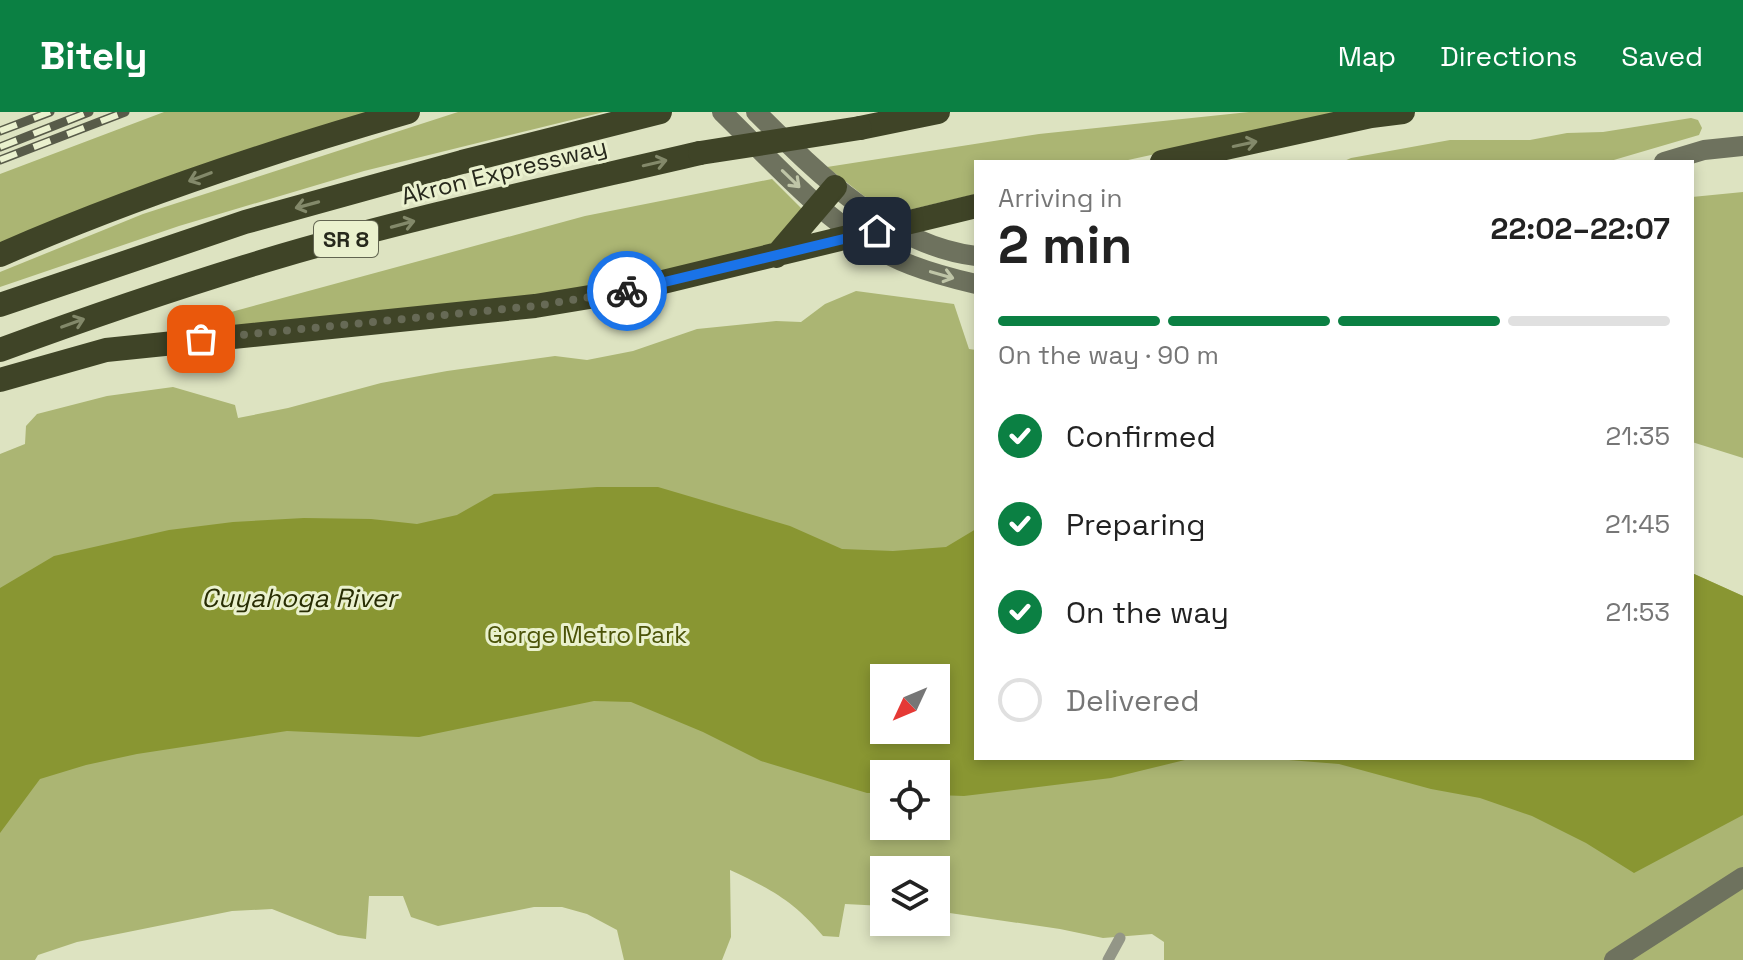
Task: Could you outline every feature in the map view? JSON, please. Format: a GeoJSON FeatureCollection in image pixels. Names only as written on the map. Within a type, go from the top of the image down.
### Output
{"type":"FeatureCollection","features":[{"type":"Feature","properties":{"kind":"highway"},"geometry":{"type":"LineString","coordinates":[[0,255],[233,165],[408,112]]}},
{"type":"Feature","properties":{"kind":"highway","name":"Akron Expressway"},"geometry":{"type":"LineString","coordinates":[[0,350],[265,261],[475,205],[700,153],[860,128],[938,112]]}},
{"type":"Feature","properties":{"kind":"highway"},"geometry":{"type":"LineString","coordinates":[[1171,160],[1371,116],[1403,112]]}},
{"type":"Feature","properties":{"kind":"highway","name":"Akron Expressway"},"geometry":{"type":"LineString","coordinates":[[0,305],[69,279],[245,222],[656,113]]}},
{"type":"Feature","properties":{"kind":"highway"},"geometry":{"type":"LineString","coordinates":[[776,256],[835,187]]}},
{"type":"Feature","properties":{"kind":"highway"},"geometry":{"type":"LineString","coordinates":[[0,380],[106,350],[535,306],[626,291],[859,236],[886,222],[974,206]]}},
{"type":"Feature","properties":{"kind":"street"},"geometry":{"type":"LineString","coordinates":[[722,112],[819,206],[859,236],[909,264],[974,283]]}},
{"type":"Feature","properties":{"kind":"street"},"geometry":{"type":"LineString","coordinates":[[756,112],[835,187],[886,222],[921,240],[961,255],[974,256]]}},
{"type":"Feature","properties":{"kind":"street"},"geometry":{"type":"LineString","coordinates":[[1671,160],[1704,150],[1743,146]]}},
{"type":"Feature","properties":{"kind":"street"},"geometry":{"type":"LineString","coordinates":[[1614,960],[1743,877]]}},
{"type":"Feature","properties":{"kind":"lane"},"geometry":{"type":"LineString","coordinates":[[1108,960],[1120,938]]}},
{"type":"Feature","properties":{"kind":"green space"},"geometry":{"type":"Polygon","coordinates":[[[164,112],[384,112],[0,250],[0,174],[164,112]]]}},
{"type":"Feature","properties":{"kind":"green space"},"geometry":{"type":"Polygon","coordinates":[[[458,112],[604,112],[364,171],[179,226],[0,287],[0,272],[143,214],[458,112]]]}},
{"type":"Feature","properties":{"kind":"green space"},"geometry":{"type":"Polygon","coordinates":[[[1249,112],[1348,112],[1128,160],[974,160],[974,194],[896,213],[864,196],[827,167],[1039,134],[1249,112]]]}},
{"type":"Feature","properties":{"kind":"green space"},"geometry":{"type":"Polygon","coordinates":[[[1691,118],[1698,120],[1702,128],[1699,135],[1614,160],[1346,160],[1450,140],[1530,140],[1567,133],[1603,132],[1691,118]]]}},
{"type":"Feature","properties":{"kind":"green space"},"geometry":{"type":"Polygon","coordinates":[[[772,179],[804,211],[771,244],[611,285],[500,302],[202,330],[198,321],[585,216],[772,179]]]}},
{"type":"Feature","properties":{"kind":"green space"},"geometry":{"type":"Polygon","coordinates":[[[1743,192],[1743,458],[1694,443],[1694,197],[1743,192]]]}},
{"type":"Feature","properties":{"kind":"green space","name":"Gorge Metro Park"},"geometry":{"type":"Polygon","coordinates":[[[856,291],[954,304],[969,349],[974,350],[974,760],[1694,760],[1694,574],[1743,596],[1743,960],[1164,960],[1164,942],[1152,934],[1103,938],[950,913],[950,856],[870,856],[870,905],[845,904],[839,937],[823,936],[781,897],[730,870],[731,937],[722,960],[624,960],[617,930],[587,914],[562,907],[534,907],[438,926],[411,917],[403,896],[369,896],[366,939],[338,935],[272,909],[232,911],[77,942],[38,955],[35,960],[0,960],[0,454],[25,444],[26,426],[37,414],[107,396],[173,387],[235,405],[238,418],[381,383],[447,371],[555,356],[587,360],[633,351],[697,329],[776,321],[801,322],[825,304],[856,291]]]}},
{"type":"Feature","properties":{"kind":"water","name":"Cuyahoga River"},"geometry":{"type":"Polygon","coordinates":[[[597,487],[658,487],[790,526],[842,549],[893,551],[946,547],[974,530],[974,760],[1185,760],[1111,778],[964,796],[950,796],[950,760],[870,760],[870,793],[867,793],[761,761],[703,732],[631,702],[594,701],[419,737],[287,731],[86,765],[40,779],[0,833],[0,588],[54,556],[169,530],[304,518],[371,519],[417,524],[457,515],[494,494],[597,487]]]}},
{"type":"Feature","properties":{"kind":"water"},"geometry":{"type":"Polygon","coordinates":[[[1694,574],[1743,596],[1743,815],[1634,873],[1586,843],[1532,816],[1480,798],[1431,789],[1339,764],[1290,760],[1694,760],[1694,574]]]}},
{"type":"Feature","properties":{"kind":"railway"},"geometry":{"type":"LineString","coordinates":[[0,131],[50,112]]}},
{"type":"Feature","properties":{"kind":"railway"},"geometry":{"type":"LineString","coordinates":[[0,147],[89,112]]}},
{"type":"Feature","properties":{"kind":"railway"},"geometry":{"type":"LineString","coordinates":[[0,160],[125,112]]}},
{"type":"Feature","properties":{"kind":"way so far"},"geometry":{"type":"LineString","coordinates":[[201,339],[535,306],[627,291]]}},
{"type":"Feature","properties":{"kind":"route"},"geometry":{"type":"LineString","coordinates":[[627,291],[877,231]]}}]}
